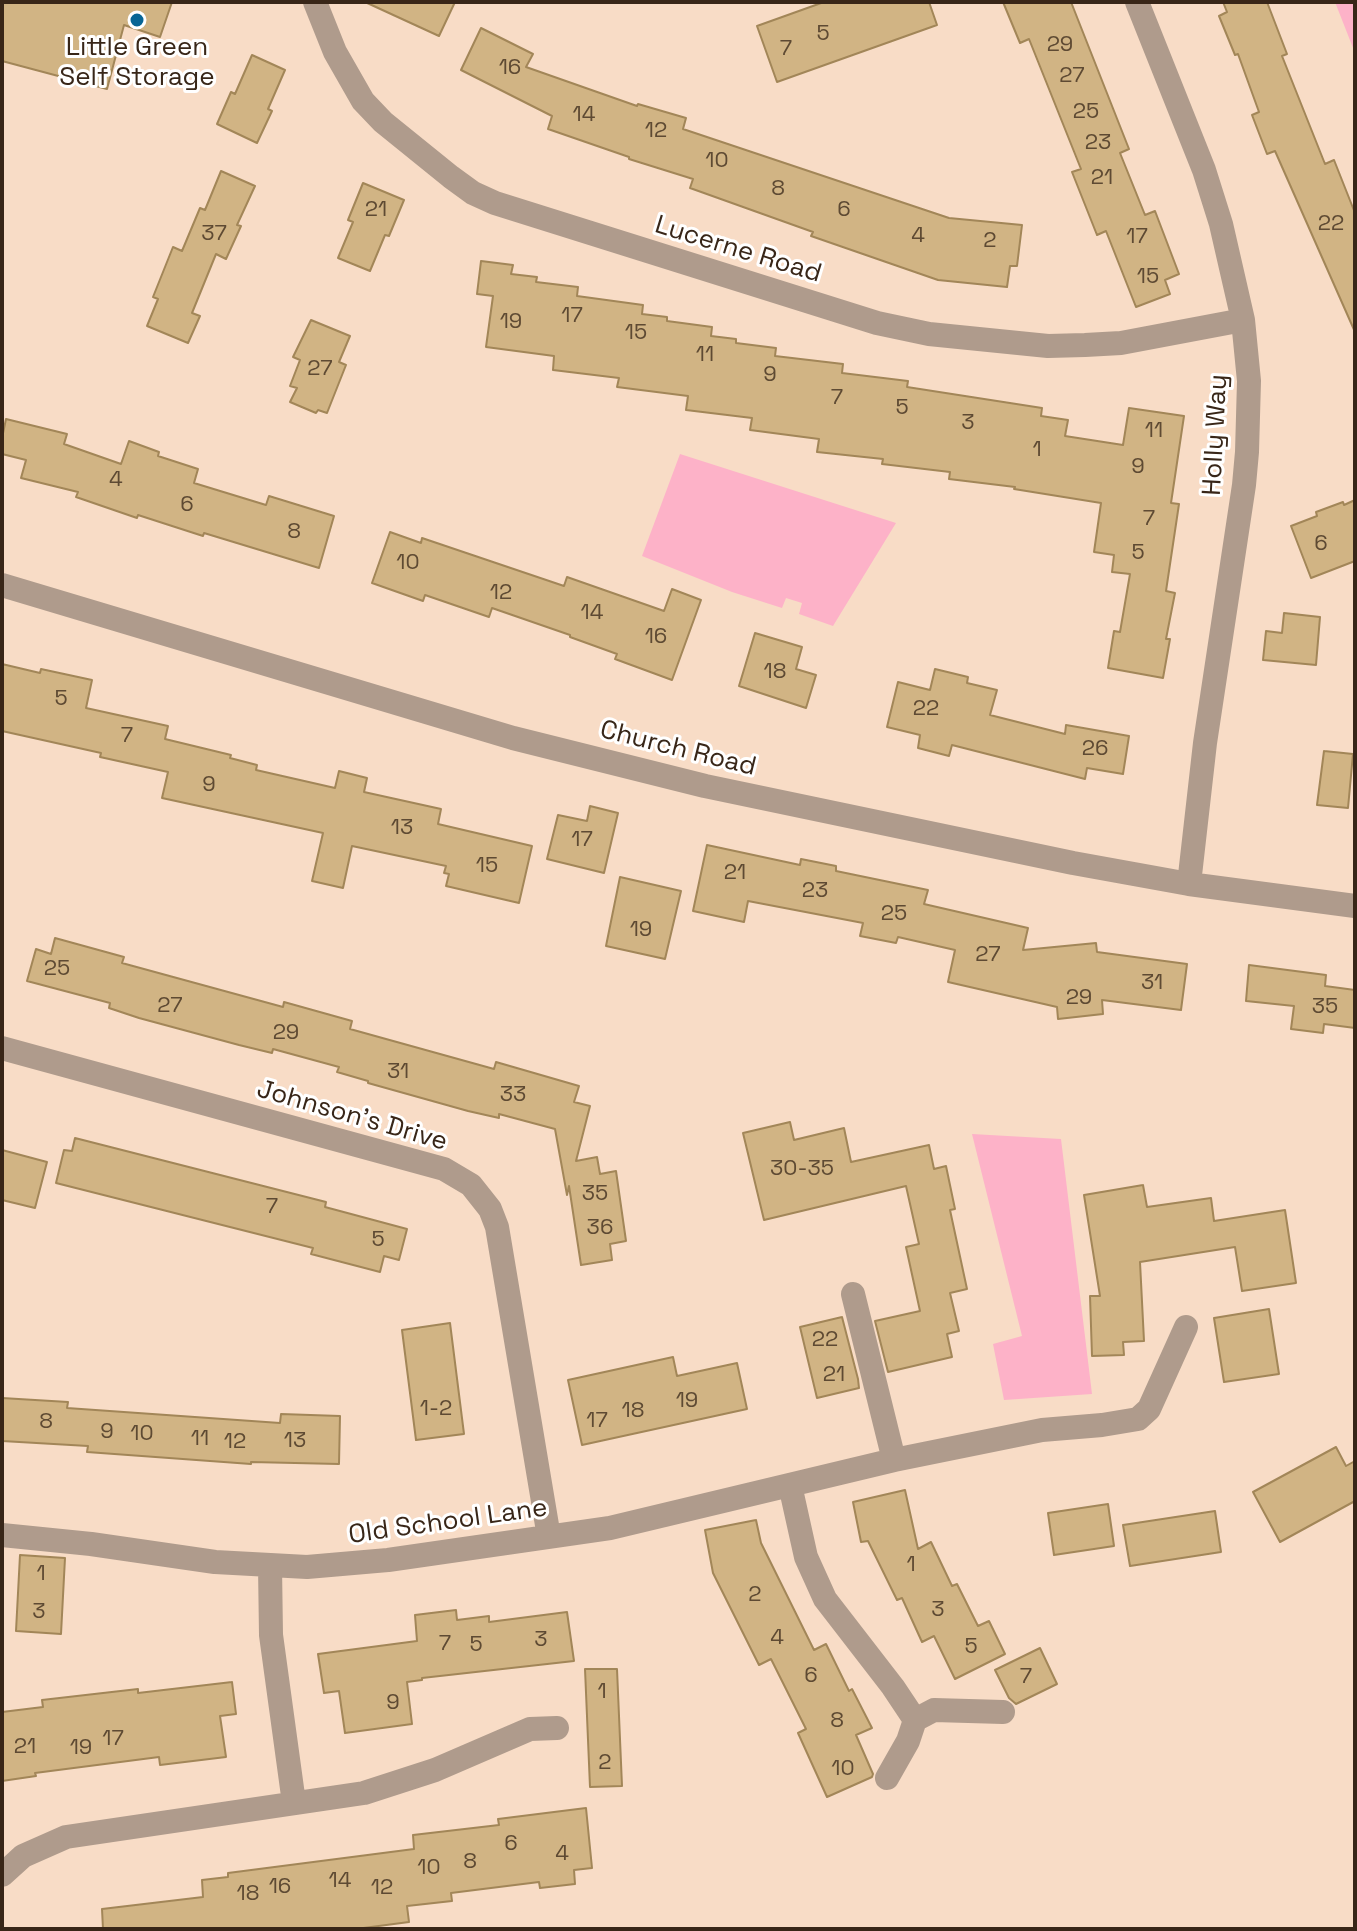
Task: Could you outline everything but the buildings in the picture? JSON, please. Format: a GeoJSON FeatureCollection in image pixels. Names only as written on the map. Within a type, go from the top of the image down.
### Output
{"type":"FeatureCollection","features":[{"type":"Feature","properties":{"kind":"street","name":"Lucerne Road"},"geometry":{"type":"LineString","coordinates":[[315,2],[335,52],[363,101],[383,122],[451,177],[473,193],[495,203],[877,323],[929,334],[1022,344],[1085,345],[1121,343],[1243,320]]}},
{"type":"Feature","properties":{"kind":"street","name":"Holly Way"},"geometry":{"type":"LineString","coordinates":[[1137,2],[1204,170],[1221,224],[1243,320],[1249,381],[1247,452],[1205,743],[1189,884]]}},
{"type":"Feature","properties":{"kind":"street","name":"Church Road"},"geometry":{"type":"LineString","coordinates":[[2,585],[513,738],[705,786],[1058,860],[1189,884],[1355,906]]}},
{"type":"Feature","properties":{"kind":"street","name":"Johnson's Drive"},"geometry":{"type":"LineString","coordinates":[[2,1048],[444,1169],[471,1185],[490,1209],[497,1227],[549,1537]]}},
{"type":"Feature","properties":{"kind":"street"},"geometry":{"type":"LineString","coordinates":[[853,1294],[894,1460]]}},
{"type":"Feature","properties":{"kind":"street","name":"Old School Lane"},"geometry":{"type":"LineString","coordinates":[[2,1535],[91,1544],[176,1558],[307,1567],[388,1560],[610,1528],[894,1460],[1042,1430],[1138,1419],[1149,1409],[1186,1327]]}},
{"type":"Feature","properties":{"kind":"street"},"geometry":{"type":"LineString","coordinates":[[790,1485],[806,1557],[825,1599],[915,1720]]}},
{"type":"Feature","properties":{"kind":"street"},"geometry":{"type":"LineString","coordinates":[[270,1566],[271,1635],[294,1803]]}},
{"type":"Feature","properties":{"kind":"street"},"geometry":{"type":"LineString","coordinates":[[887,1778],[908,1741],[915,1720],[934,1710],[1003,1712]]}},
{"type":"Feature","properties":{"kind":"street"},"geometry":{"type":"LineString","coordinates":[[2,1875],[23,1856],[66,1837],[385,1787],[435,1770],[530,1729],[557,1728]]}},
{"type":"Feature","properties":{"kind":"shaded area"},"geometry":{"type":"Polygon","coordinates":[[[1335,2],[1355,2],[1355,53],[1335,2]]]}},
{"type":"Feature","properties":{"kind":"shaded area"},"geometry":{"type":"Polygon","coordinates":[[[680,454],[896,523],[833,626],[799,614],[802,603],[786,598],[782,608],[732,592],[642,556],[680,454]]]}},
{"type":"Feature","properties":{"kind":"shaded area"},"geometry":{"type":"Polygon","coordinates":[[[972,1134],[1061,1139],[1092,1394],[1004,1400],[993,1344],[1022,1336],[972,1134]]]}},
{"type":"Feature","properties":{"kind":"place","name":"Little Green Self Storage"},"geometry":{"type":"Point","coordinates":[137,20]}}]}
